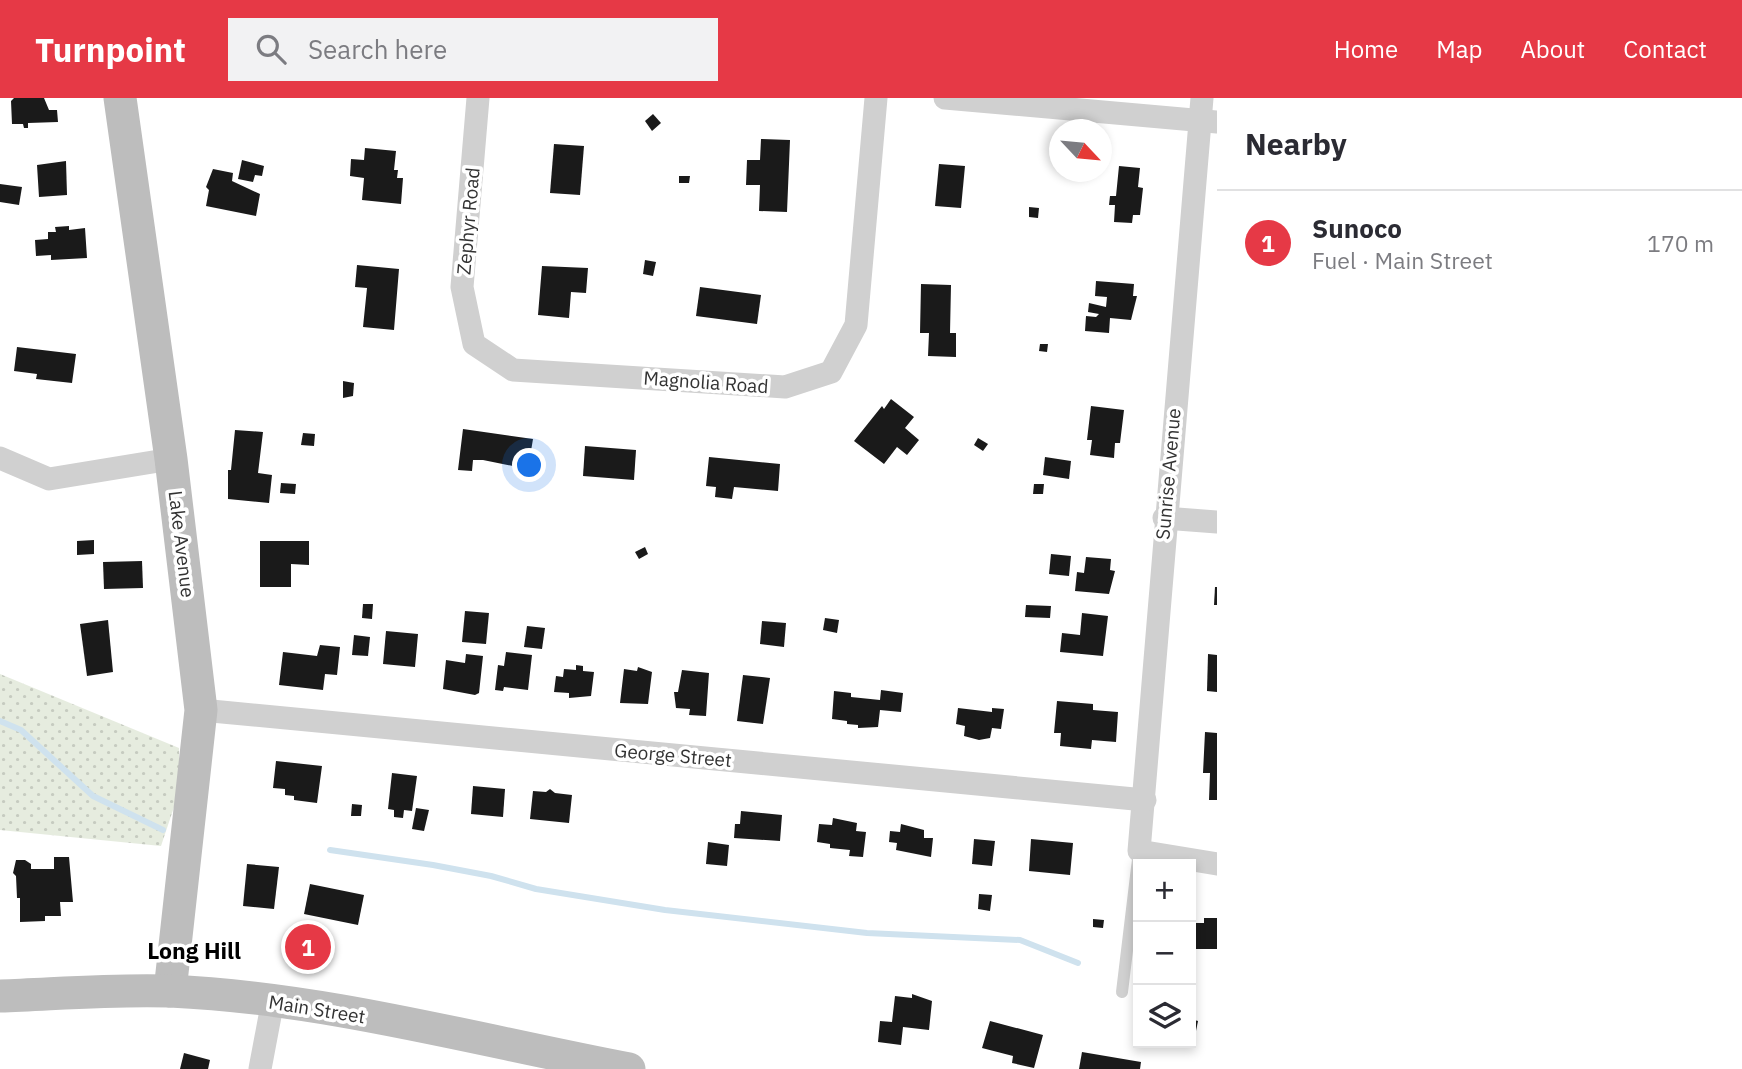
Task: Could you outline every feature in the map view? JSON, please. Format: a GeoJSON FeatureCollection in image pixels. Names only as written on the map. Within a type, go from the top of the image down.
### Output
{"type":"FeatureCollection","features":[{"type":"Feature","properties":{"kind":"street","name":"Lake Avenue"},"geometry":{"type":"LineString","coordinates":[[120,98],[171,459],[201,710],[170,991]]}},
{"type":"Feature","properties":{"kind":"street","name":"Zephyr Road"},"geometry":{"type":"LineString","coordinates":[[474,344],[462,288],[478,98]]}},
{"type":"Feature","properties":{"kind":"street","name":"Magnolia Road"},"geometry":{"type":"LineString","coordinates":[[474,344],[513,370],[785,387],[831,372],[856,325],[877,98]]}},
{"type":"Feature","properties":{"kind":"street"},"geometry":{"type":"LineString","coordinates":[[945,98],[1206,114]]}},
{"type":"Feature","properties":{"kind":"street","name":"Sunrise Avenue"},"geometry":{"type":"LineString","coordinates":[[1139,851],[1145,800],[1164,519],[1206,114]]}},
{"type":"Feature","properties":{"kind":"street"},"geometry":{"type":"LineString","coordinates":[[0,458],[49,479],[171,459]]}},
{"type":"Feature","properties":{"kind":"street"},"geometry":{"type":"LineString","coordinates":[[1164,519],[1217,522]]}},
{"type":"Feature","properties":{"kind":"street","name":"George Street"},"geometry":{"type":"LineString","coordinates":[[201,710],[1145,800]]}},
{"type":"Feature","properties":{"kind":"street"},"geometry":{"type":"LineString","coordinates":[[1139,851],[1217,864]]}},
{"type":"Feature","properties":{"kind":"street","name":"Main Street"},"geometry":{"type":"LineString","coordinates":[[0,996],[170,991],[273,1000],[433,1028],[620,1068]]}},
{"type":"Feature","properties":{"kind":"street"},"geometry":{"type":"LineString","coordinates":[[260,1069],[273,1000]]}},
{"type":"Feature","properties":{"kind":"lane"},"geometry":{"type":"LineString","coordinates":[[1122,992],[1139,851]]}},
{"type":"Feature","properties":{"kind":"shaded area"},"geometry":{"type":"Polygon","coordinates":[[[0,674],[179,748],[179,792],[161,846],[0,830],[0,674]]]}},
{"type":"Feature","properties":{"kind":"building"},"geometry":{"type":"Polygon","coordinates":[[[14,98],[44,98],[49,110],[57,110],[58,122],[28,123],[28,128],[24,128],[23,124],[12,124],[11,101],[14,98]]]}},
{"type":"Feature","properties":{"kind":"building"},"geometry":{"type":"Polygon","coordinates":[[[653,114],[661,123],[652,131],[645,121],[653,114]]]}},
{"type":"Feature","properties":{"kind":"building"},"geometry":{"type":"Polygon","coordinates":[[[761,139],[790,140],[787,212],[759,211],[760,185],[746,185],[747,160],[760,160],[761,139]]]}},
{"type":"Feature","properties":{"kind":"building"},"geometry":{"type":"Polygon","coordinates":[[[554,144],[584,146],[580,195],[550,193],[554,144]]]}},
{"type":"Feature","properties":{"kind":"building"},"geometry":{"type":"Polygon","coordinates":[[[365,148],[396,151],[394,170],[398,170],[397,178],[403,178],[401,204],[362,200],[364,178],[350,176],[351,159],[364,160],[365,148]]]}},
{"type":"Feature","properties":{"kind":"building"},"geometry":{"type":"Polygon","coordinates":[[[242,160],[264,166],[262,176],[255,175],[253,182],[238,179],[242,160]]]}},
{"type":"Feature","properties":{"kind":"building"},"geometry":{"type":"Polygon","coordinates":[[[66,161],[67,195],[39,197],[37,165],[66,161]]]}},
{"type":"Feature","properties":{"kind":"building"},"geometry":{"type":"Polygon","coordinates":[[[939,164],[965,166],[961,208],[935,206],[939,164]]]}},
{"type":"Feature","properties":{"kind":"building"},"geometry":{"type":"Polygon","coordinates":[[[1119,166],[1140,168],[1138,187],[1143,188],[1140,215],[1133,215],[1132,223],[1114,222],[1115,205],[1109,205],[1110,196],[1116,196],[1119,166]]]}},
{"type":"Feature","properties":{"kind":"building"},"geometry":{"type":"Polygon","coordinates":[[[213,169],[233,173],[232,181],[260,194],[256,216],[206,206],[209,190],[206,187],[213,169]]]}},
{"type":"Feature","properties":{"kind":"building"},"geometry":{"type":"Polygon","coordinates":[[[679,176],[690,176],[689,183],[679,183],[679,176]]]}},
{"type":"Feature","properties":{"kind":"building"},"geometry":{"type":"Polygon","coordinates":[[[0,184],[22,187],[19,205],[0,202],[0,184]]]}},
{"type":"Feature","properties":{"kind":"building"},"geometry":{"type":"Polygon","coordinates":[[[1029,207],[1039,208],[1038,218],[1029,217],[1029,207]]]}},
{"type":"Feature","properties":{"kind":"building"},"geometry":{"type":"Polygon","coordinates":[[[69,226],[69,230],[85,228],[87,258],[51,260],[51,255],[36,256],[35,240],[48,239],[48,232],[56,232],[55,227],[69,226]]]}},
{"type":"Feature","properties":{"kind":"building"},"geometry":{"type":"Polygon","coordinates":[[[645,260],[656,262],[653,276],[643,274],[645,260]]]}},
{"type":"Feature","properties":{"kind":"building"},"geometry":{"type":"Polygon","coordinates":[[[357,265],[399,269],[394,330],[363,327],[367,288],[355,287],[357,265]]]}},
{"type":"Feature","properties":{"kind":"building"},"geometry":{"type":"Polygon","coordinates":[[[542,266],[588,268],[586,293],[571,292],[569,318],[538,315],[542,266]]]}},
{"type":"Feature","properties":{"kind":"building"},"geometry":{"type":"Polygon","coordinates":[[[1096,281],[1134,284],[1133,296],[1137,296],[1131,320],[1110,318],[1109,333],[1085,331],[1086,316],[1096,317],[1099,314],[1088,312],[1089,303],[1106,307],[1107,297],[1095,296],[1096,281]]]}},
{"type":"Feature","properties":{"kind":"building"},"geometry":{"type":"Polygon","coordinates":[[[921,284],[951,285],[950,333],[956,333],[956,357],[928,356],[929,333],[920,333],[921,284]]]}},
{"type":"Feature","properties":{"kind":"building"},"geometry":{"type":"Polygon","coordinates":[[[700,287],[761,295],[757,324],[696,316],[700,287]]]}},
{"type":"Feature","properties":{"kind":"building"},"geometry":{"type":"Polygon","coordinates":[[[1040,344],[1048,344],[1047,352],[1039,351],[1040,344]]]}},
{"type":"Feature","properties":{"kind":"building"},"geometry":{"type":"Polygon","coordinates":[[[17,347],[76,354],[72,383],[36,379],[37,374],[14,371],[17,347]]]}},
{"type":"Feature","properties":{"kind":"building"},"geometry":{"type":"Polygon","coordinates":[[[343,381],[354,383],[353,396],[343,398],[343,381]]]}},
{"type":"Feature","properties":{"kind":"building"},"geometry":{"type":"Polygon","coordinates":[[[891,399],[914,417],[905,428],[919,440],[907,455],[897,447],[884,464],[854,441],[882,406],[884,409],[891,399]]]}},
{"type":"Feature","properties":{"kind":"building"},"geometry":{"type":"Polygon","coordinates":[[[1091,406],[1124,410],[1120,443],[1115,443],[1114,458],[1090,455],[1092,440],[1087,440],[1091,406]]]}},
{"type":"Feature","properties":{"kind":"building"},"geometry":{"type":"Polygon","coordinates":[[[463,429],[533,439],[528,469],[473,460],[472,471],[458,470],[463,429]]]}},
{"type":"Feature","properties":{"kind":"building"},"geometry":{"type":"Polygon","coordinates":[[[235,430],[263,432],[258,473],[272,475],[269,503],[228,499],[228,470],[231,470],[235,430]]]}},
{"type":"Feature","properties":{"kind":"building"},"geometry":{"type":"Polygon","coordinates":[[[303,433],[315,434],[314,446],[301,445],[303,433]]]}},
{"type":"Feature","properties":{"kind":"building"},"geometry":{"type":"Polygon","coordinates":[[[978,438],[988,444],[983,451],[974,445],[978,438]]]}},
{"type":"Feature","properties":{"kind":"building"},"geometry":{"type":"Polygon","coordinates":[[[585,446],[636,450],[634,480],[583,476],[585,446]]]}},
{"type":"Feature","properties":{"kind":"building"},"geometry":{"type":"Polygon","coordinates":[[[709,457],[780,464],[778,491],[734,487],[732,499],[715,497],[716,487],[706,486],[709,457]]]}},
{"type":"Feature","properties":{"kind":"building"},"geometry":{"type":"Polygon","coordinates":[[[1045,457],[1071,461],[1069,479],[1043,475],[1045,457]]]}},
{"type":"Feature","properties":{"kind":"building"},"geometry":{"type":"Polygon","coordinates":[[[281,483],[296,484],[295,494],[280,493],[281,483]]]}},
{"type":"Feature","properties":{"kind":"building"},"geometry":{"type":"Polygon","coordinates":[[[1034,484],[1044,484],[1043,494],[1033,494],[1034,484]]]}},
{"type":"Feature","properties":{"kind":"building"},"geometry":{"type":"Polygon","coordinates":[[[94,540],[94,554],[77,555],[77,541],[94,540]]]}},
{"type":"Feature","properties":{"kind":"building"},"geometry":{"type":"Polygon","coordinates":[[[260,541],[309,541],[309,565],[291,564],[291,587],[260,587],[260,541]]]}},
{"type":"Feature","properties":{"kind":"building"},"geometry":{"type":"Polygon","coordinates":[[[645,547],[648,554],[639,559],[635,552],[645,547]]]}},
{"type":"Feature","properties":{"kind":"building"},"geometry":{"type":"Polygon","coordinates":[[[1051,554],[1071,556],[1069,576],[1049,574],[1051,554]]]}},
{"type":"Feature","properties":{"kind":"building"},"geometry":{"type":"Polygon","coordinates":[[[1086,557],[1111,559],[1110,570],[1115,571],[1109,594],[1075,591],[1077,572],[1084,573],[1086,557]]]}},
{"type":"Feature","properties":{"kind":"building"},"geometry":{"type":"Polygon","coordinates":[[[142,561],[143,588],[104,589],[103,562],[142,561]]]}},
{"type":"Feature","properties":{"kind":"building"},"geometry":{"type":"Polygon","coordinates":[[[1217,587],[1217,605],[1214,605],[1217,587]]]}},
{"type":"Feature","properties":{"kind":"building"},"geometry":{"type":"Polygon","coordinates":[[[363,604],[373,604],[372,619],[362,618],[363,604]]]}},
{"type":"Feature","properties":{"kind":"building"},"geometry":{"type":"Polygon","coordinates":[[[1026,605],[1051,606],[1050,618],[1025,617],[1026,605]]]}},
{"type":"Feature","properties":{"kind":"building"},"geometry":{"type":"Polygon","coordinates":[[[465,611],[489,613],[486,644],[462,642],[465,611]]]}},
{"type":"Feature","properties":{"kind":"building"},"geometry":{"type":"Polygon","coordinates":[[[1082,613],[1108,616],[1103,656],[1060,652],[1062,633],[1080,635],[1082,613]]]}},
{"type":"Feature","properties":{"kind":"building"},"geometry":{"type":"Polygon","coordinates":[[[825,618],[839,620],[837,633],[823,630],[825,618]]]}},
{"type":"Feature","properties":{"kind":"building"},"geometry":{"type":"Polygon","coordinates":[[[108,620],[113,672],[87,676],[80,624],[108,620]]]}},
{"type":"Feature","properties":{"kind":"building"},"geometry":{"type":"Polygon","coordinates":[[[762,621],[786,623],[784,647],[760,644],[762,621]]]}},
{"type":"Feature","properties":{"kind":"building"},"geometry":{"type":"Polygon","coordinates":[[[527,626],[545,628],[542,649],[524,647],[527,626]]]}},
{"type":"Feature","properties":{"kind":"building"},"geometry":{"type":"Polygon","coordinates":[[[386,631],[418,634],[415,667],[383,664],[386,631]]]}},
{"type":"Feature","properties":{"kind":"building"},"geometry":{"type":"Polygon","coordinates":[[[354,635],[370,637],[368,656],[352,655],[354,635]]]}},
{"type":"Feature","properties":{"kind":"building"},"geometry":{"type":"Polygon","coordinates":[[[320,645],[340,647],[337,675],[325,674],[323,690],[279,685],[283,652],[317,656],[320,645]]]}},
{"type":"Feature","properties":{"kind":"building"},"geometry":{"type":"Polygon","coordinates":[[[506,652],[532,655],[528,690],[504,687],[503,691],[495,690],[498,665],[504,666],[506,652]]]}},
{"type":"Feature","properties":{"kind":"building"},"geometry":{"type":"Polygon","coordinates":[[[466,654],[483,656],[479,693],[475,695],[443,689],[446,660],[465,663],[466,654]]]}},
{"type":"Feature","properties":{"kind":"building"},"geometry":{"type":"Polygon","coordinates":[[[1208,654],[1217,655],[1217,692],[1207,691],[1208,654]]]}},
{"type":"Feature","properties":{"kind":"building"},"geometry":{"type":"Polygon","coordinates":[[[576,665],[583,666],[583,671],[594,672],[591,696],[569,698],[569,693],[554,692],[556,676],[563,677],[564,669],[576,670],[576,665]]]}},
{"type":"Feature","properties":{"kind":"building"},"geometry":{"type":"Polygon","coordinates":[[[638,667],[652,672],[648,704],[620,703],[624,669],[637,671],[638,667]]]}},
{"type":"Feature","properties":{"kind":"building"},"geometry":{"type":"Polygon","coordinates":[[[682,670],[709,673],[706,716],[689,715],[690,709],[676,708],[674,692],[678,692],[682,670]]]}},
{"type":"Feature","properties":{"kind":"building"},"geometry":{"type":"Polygon","coordinates":[[[743,675],[770,678],[763,724],[737,721],[743,675]]]}},
{"type":"Feature","properties":{"kind":"building"},"geometry":{"type":"Polygon","coordinates":[[[881,690],[903,693],[901,712],[880,710],[878,727],[858,728],[858,725],[847,724],[847,721],[832,719],[834,691],[851,693],[851,697],[880,700],[881,690]]]}},
{"type":"Feature","properties":{"kind":"building"},"geometry":{"type":"Polygon","coordinates":[[[1057,701],[1093,704],[1093,710],[1118,712],[1116,742],[1092,740],[1091,749],[1060,746],[1061,733],[1054,733],[1057,701]]]}},
{"type":"Feature","properties":{"kind":"building"},"geometry":{"type":"Polygon","coordinates":[[[958,708],[992,712],[992,708],[1004,709],[1001,729],[992,728],[990,738],[979,740],[964,736],[965,726],[956,724],[958,708]]]}},
{"type":"Feature","properties":{"kind":"building"},"geometry":{"type":"Polygon","coordinates":[[[1205,732],[1217,733],[1217,800],[1209,800],[1210,773],[1203,773],[1205,732]]]}},
{"type":"Feature","properties":{"kind":"building"},"geometry":{"type":"Polygon","coordinates":[[[276,761],[322,766],[317,803],[294,800],[294,796],[285,795],[285,789],[273,788],[276,761]]]}},
{"type":"Feature","properties":{"kind":"building"},"geometry":{"type":"Polygon","coordinates":[[[392,773],[417,776],[412,811],[404,810],[403,818],[394,817],[394,810],[388,809],[392,773]]]}},
{"type":"Feature","properties":{"kind":"building"},"geometry":{"type":"Polygon","coordinates":[[[473,786],[505,789],[503,817],[471,814],[473,786]]]}},
{"type":"Feature","properties":{"kind":"building"},"geometry":{"type":"Polygon","coordinates":[[[550,789],[555,793],[572,795],[569,823],[530,819],[533,791],[546,792],[550,789]]]}},
{"type":"Feature","properties":{"kind":"building"},"geometry":{"type":"Polygon","coordinates":[[[352,804],[362,805],[361,816],[351,816],[352,804]]]}},
{"type":"Feature","properties":{"kind":"building"},"geometry":{"type":"Polygon","coordinates":[[[416,808],[429,810],[424,831],[412,829],[416,808]]]}},
{"type":"Feature","properties":{"kind":"building"},"geometry":{"type":"Polygon","coordinates":[[[741,811],[782,815],[780,841],[734,838],[735,824],[740,824],[741,811]]]}},
{"type":"Feature","properties":{"kind":"building"},"geometry":{"type":"Polygon","coordinates":[[[833,818],[857,823],[856,831],[866,832],[863,857],[849,856],[850,850],[830,848],[830,844],[817,842],[819,824],[832,825],[833,818]]]}},
{"type":"Feature","properties":{"kind":"building"},"geometry":{"type":"Polygon","coordinates":[[[901,824],[924,830],[924,838],[933,838],[931,857],[896,850],[897,843],[889,842],[890,831],[900,832],[901,824]]]}},
{"type":"Feature","properties":{"kind":"building"},"geometry":{"type":"Polygon","coordinates":[[[974,839],[995,841],[992,866],[972,864],[974,839]]]}},
{"type":"Feature","properties":{"kind":"building"},"geometry":{"type":"Polygon","coordinates":[[[1031,839],[1073,843],[1070,875],[1029,871],[1031,839]]]}},
{"type":"Feature","properties":{"kind":"building"},"geometry":{"type":"Polygon","coordinates":[[[708,842],[729,845],[727,866],[706,864],[708,842]]]}},
{"type":"Feature","properties":{"kind":"building"},"geometry":{"type":"Polygon","coordinates":[[[54,857],[69,857],[73,902],[60,902],[61,916],[45,916],[45,921],[20,922],[20,898],[17,898],[16,876],[13,873],[16,860],[25,860],[31,864],[31,869],[54,869],[54,857]]]}},
{"type":"Feature","properties":{"kind":"building"},"geometry":{"type":"Polygon","coordinates":[[[247,864],[279,867],[274,909],[243,906],[247,864]]]}},
{"type":"Feature","properties":{"kind":"building"},"geometry":{"type":"Polygon","coordinates":[[[310,884],[364,895],[358,925],[304,914],[310,884]]]}},
{"type":"Feature","properties":{"kind":"building"},"geometry":{"type":"Polygon","coordinates":[[[979,894],[992,895],[990,911],[978,909],[979,894]]]}},
{"type":"Feature","properties":{"kind":"building"},"geometry":{"type":"Polygon","coordinates":[[[1204,918],[1217,918],[1217,949],[1196,949],[1196,923],[1204,923],[1204,918]]]}},
{"type":"Feature","properties":{"kind":"building"},"geometry":{"type":"Polygon","coordinates":[[[1093,919],[1104,920],[1103,928],[1093,927],[1093,919]]]}},
{"type":"Feature","properties":{"kind":"building"},"geometry":{"type":"Polygon","coordinates":[[[302,921],[323,925],[314,972],[293,968],[302,921]]]}},
{"type":"Feature","properties":{"kind":"building"},"geometry":{"type":"Polygon","coordinates":[[[912,994],[932,1001],[929,1030],[903,1027],[901,1045],[878,1042],[880,1021],[892,1022],[895,996],[912,998],[912,994]]]}},
{"type":"Feature","properties":{"kind":"building"},"geometry":{"type":"Polygon","coordinates":[[[990,1021],[1043,1035],[1034,1068],[1012,1063],[1013,1056],[982,1048],[990,1021]]]}},
{"type":"Feature","properties":{"kind":"building"},"geometry":{"type":"Polygon","coordinates":[[[1082,1052],[1141,1062],[1140,1069],[1079,1069],[1082,1052]]]}},
{"type":"Feature","properties":{"kind":"building"},"geometry":{"type":"Polygon","coordinates":[[[184,1053],[210,1060],[208,1069],[180,1069],[184,1053]]]}},
{"type":"Feature","properties":{"kind":"waterway"},"geometry":{"type":"LineString","coordinates":[[0,721],[21,730],[93,796],[163,830]]}},
{"type":"Feature","properties":{"kind":"waterway"},"geometry":{"type":"LineString","coordinates":[[330,850],[433,865],[491,876],[536,889],[665,910],[867,933],[1020,940],[1078,963]]}},
{"type":"Feature","properties":{"kind":"place","name":"Sunoco"},"geometry":{"type":"Point","coordinates":[308,947]}},
{"type":"Feature","properties":{"kind":"district","name":"Long Hill"},"geometry":{"type":"Point","coordinates":[194,951]}}]}
